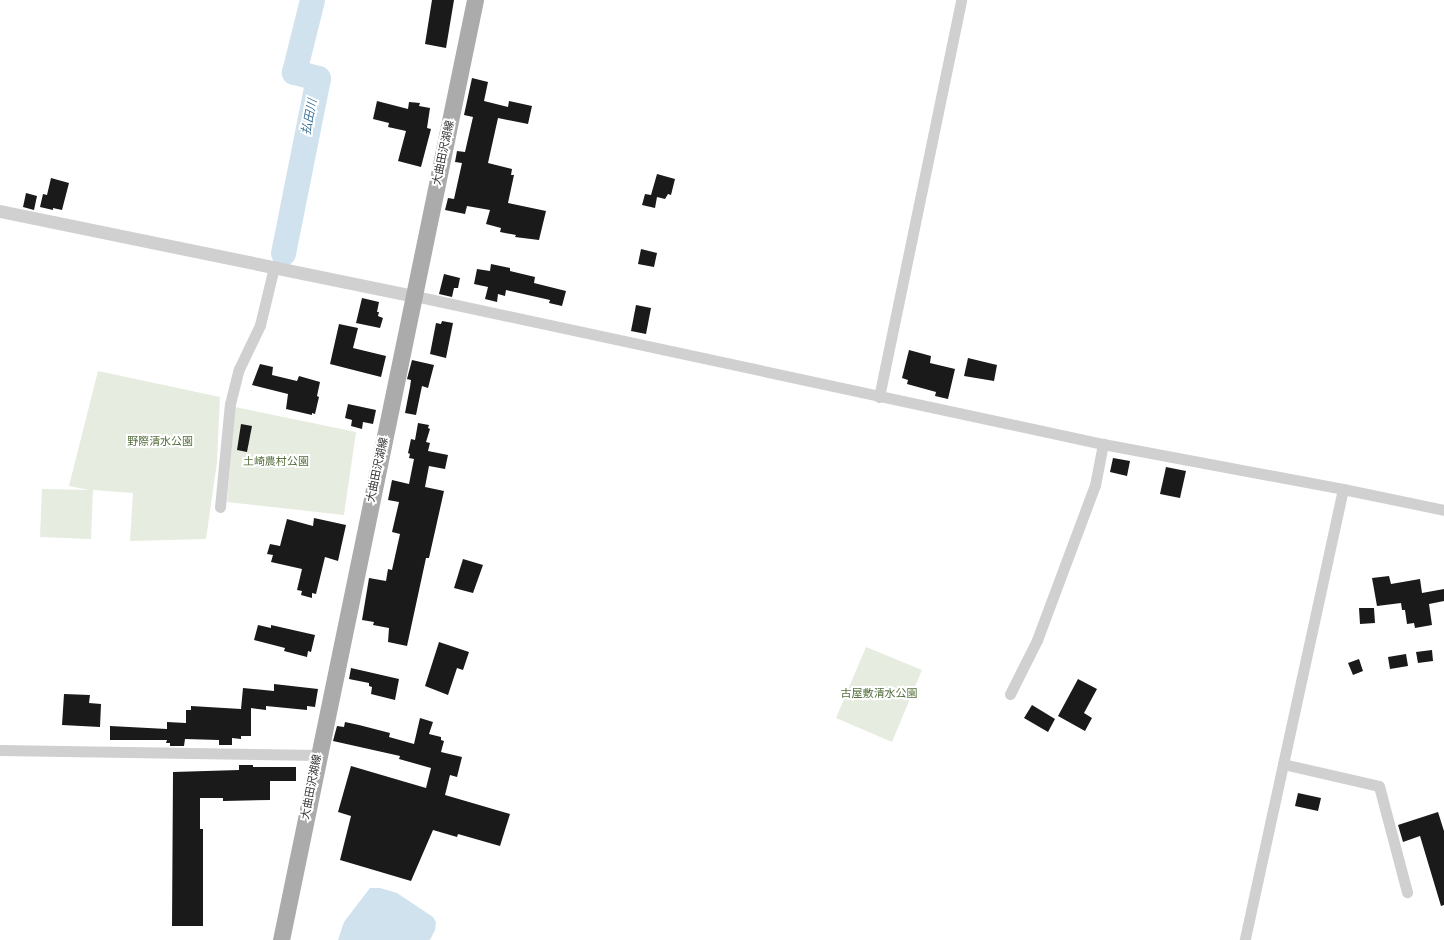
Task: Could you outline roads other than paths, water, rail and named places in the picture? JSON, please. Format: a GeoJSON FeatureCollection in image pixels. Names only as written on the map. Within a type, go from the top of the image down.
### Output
{"type":"FeatureCollection","features":[{"type":"Feature","properties":{"kind":"main road","name":"大曲田沢湖線"},"geometry":{"type":"LineString","coordinates":[[281,940],[475,0]]}},
{"type":"Feature","properties":{"kind":"street"},"geometry":{"type":"LineString","coordinates":[[879,397],[961,0]]}},
{"type":"Feature","properties":{"kind":"street"},"geometry":{"type":"LineString","coordinates":[[0,211],[651,346],[879,397],[1103,444],[1343,489],[1444,510]]}},
{"type":"Feature","properties":{"kind":"street"},"geometry":{"type":"LineString","coordinates":[[220,507],[230,404],[239,369],[260,325],[274,267]]}},
{"type":"Feature","properties":{"kind":"street"},"geometry":{"type":"LineString","coordinates":[[1010,694],[1037,640],[1095,485],[1103,444]]}},
{"type":"Feature","properties":{"kind":"street"},"geometry":{"type":"LineString","coordinates":[[1245,940],[1343,489]]}},
{"type":"Feature","properties":{"kind":"street"},"geometry":{"type":"LineString","coordinates":[[0,750],[319,755]]}},
{"type":"Feature","properties":{"kind":"street"},"geometry":{"type":"LineString","coordinates":[[1283,764],[1379,786],[1407,892]]}},
{"type":"Feature","properties":{"kind":"water"},"geometry":{"type":"Polygon","coordinates":[[[370,888],[380,888],[397,893],[433,917],[436,922],[435,930],[430,940],[338,940],[344,922],[370,888]]]}},
{"type":"Feature","properties":{"kind":"waterway","name":"払田川"},"geometry":{"type":"LineString","coordinates":[[283,253],[318,78],[294,72],[312,0]]}},
{"type":"Feature","properties":{"kind":"park label","name":"野際清水公園"},"geometry":{"type":"Point","coordinates":[160,442]}},
{"type":"Feature","properties":{"kind":"park label","name":"土崎農村公園"},"geometry":{"type":"Point","coordinates":[276,462]}},
{"type":"Feature","properties":{"kind":"park label","name":"古屋敷清水公園"},"geometry":{"type":"Point","coordinates":[879,694]}}]}
